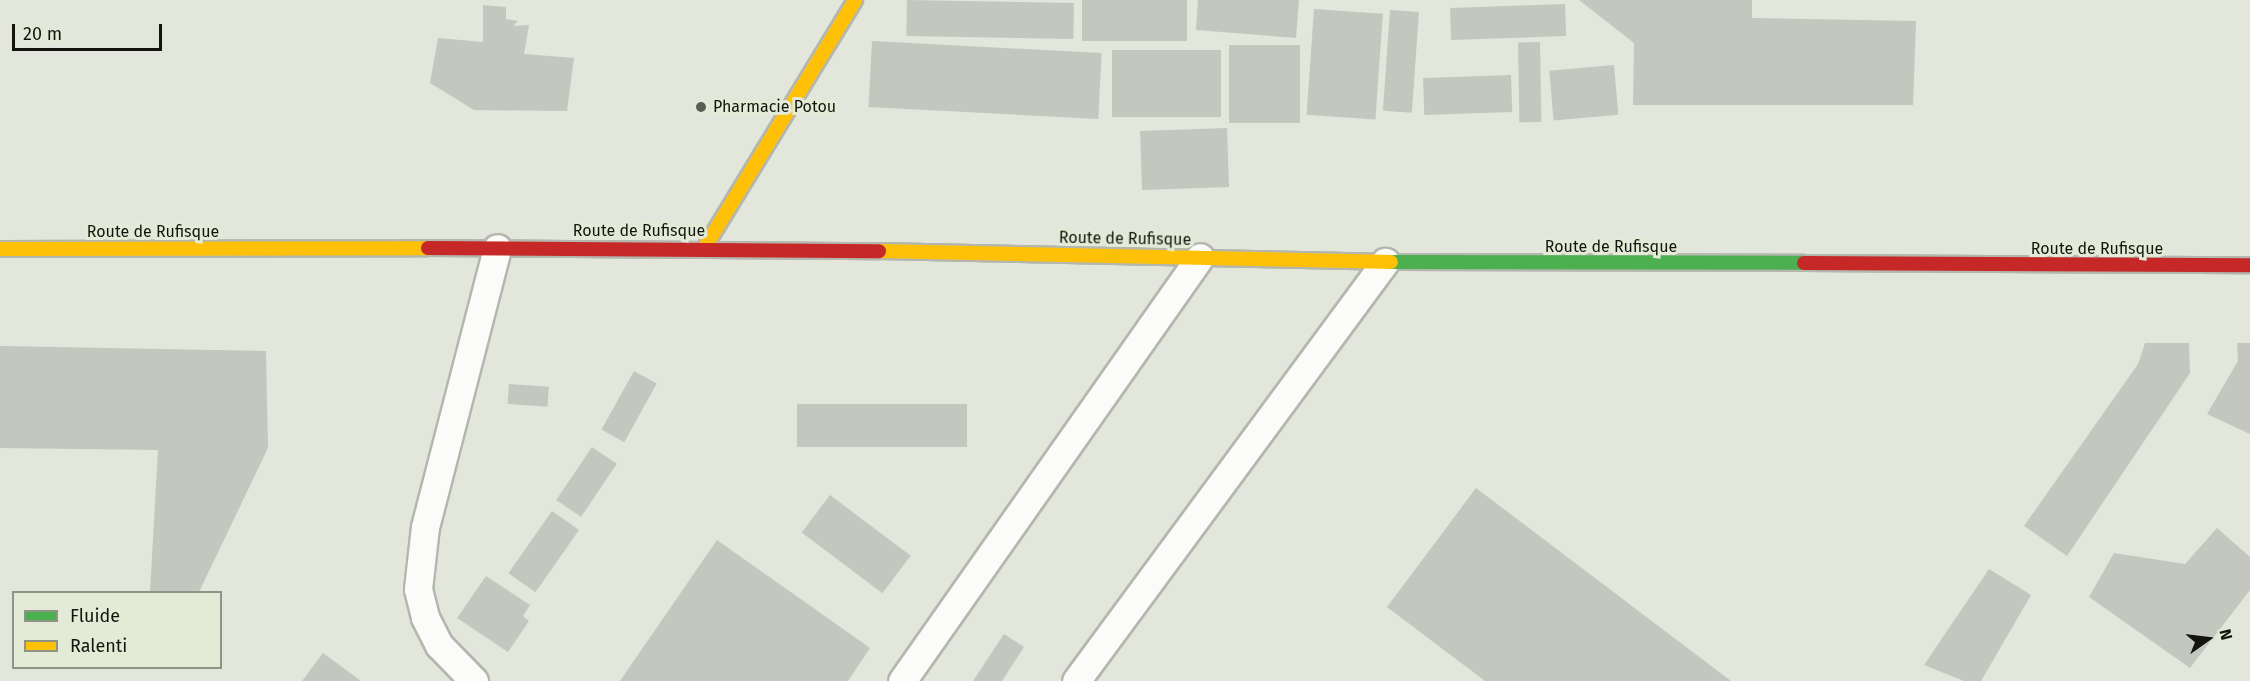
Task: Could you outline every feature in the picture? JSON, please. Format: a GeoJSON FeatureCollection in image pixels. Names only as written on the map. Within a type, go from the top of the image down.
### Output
{"type":"FeatureCollection","features":[{"type":"Feature","properties":{"kind":"main road"},"geometry":{"type":"LineString","coordinates":[[705,247],[855,0]]}},
{"type":"Feature","properties":{"kind":"main road","name":"Route de Rufisque"},"geometry":{"type":"LineString","coordinates":[[0,249],[705,247],[1385,262],[2250,265]]}},
{"type":"Feature","properties":{"kind":"lane"},"geometry":{"type":"LineString","coordinates":[[474,681],[439,645],[425,617],[418,589],[425,527],[497,248]]}},
{"type":"Feature","properties":{"kind":"lane"},"geometry":{"type":"LineString","coordinates":[[902,681],[1200,257]]}},
{"type":"Feature","properties":{"kind":"lane"},"geometry":{"type":"LineString","coordinates":[[1076,681],[1385,262]]}},
{"type":"Feature","properties":{"kind":"building"},"geometry":{"type":"Polygon","coordinates":[[[907,0],[1074,3],[1073,39],[906,36],[907,0]]]}},
{"type":"Feature","properties":{"kind":"building"},"geometry":{"type":"Polygon","coordinates":[[[1082,0],[1187,0],[1187,41],[1082,41],[1082,0]]]}},
{"type":"Feature","properties":{"kind":"building"},"geometry":{"type":"Polygon","coordinates":[[[1198,0],[1299,0],[1296,38],[1196,30],[1198,0]]]}},
{"type":"Feature","properties":{"kind":"building"},"geometry":{"type":"Polygon","coordinates":[[[1579,0],[1752,0],[1752,18],[1916,21],[1913,105],[1633,105],[1634,43],[1579,0]]]}},
{"type":"Feature","properties":{"kind":"building"},"geometry":{"type":"Polygon","coordinates":[[[1565,4],[1566,36],[1451,40],[1450,8],[1565,4]]]}},
{"type":"Feature","properties":{"kind":"building"},"geometry":{"type":"Polygon","coordinates":[[[483,5],[506,7],[506,19],[518,21],[513,26],[529,25],[524,54],[574,58],[567,111],[474,110],[430,83],[438,38],[483,42],[483,5]]]}},
{"type":"Feature","properties":{"kind":"building"},"geometry":{"type":"Polygon","coordinates":[[[1314,9],[1383,14],[1375,120],[1307,115],[1314,9]]]}},
{"type":"Feature","properties":{"kind":"building"},"geometry":{"type":"Polygon","coordinates":[[[1390,10],[1419,12],[1412,113],[1383,111],[1390,10]]]}},
{"type":"Feature","properties":{"kind":"building"},"geometry":{"type":"Polygon","coordinates":[[[872,41],[1102,53],[1098,119],[869,107],[872,41]]]}},
{"type":"Feature","properties":{"kind":"building"},"geometry":{"type":"Polygon","coordinates":[[[1518,42],[1540,42],[1541,122],[1519,122],[1518,42]]]}},
{"type":"Feature","properties":{"kind":"building"},"geometry":{"type":"Polygon","coordinates":[[[1229,45],[1300,45],[1300,123],[1229,123],[1229,45]]]}},
{"type":"Feature","properties":{"kind":"building"},"geometry":{"type":"Polygon","coordinates":[[[1112,50],[1221,50],[1221,117],[1112,117],[1112,50]]]}},
{"type":"Feature","properties":{"kind":"building"},"geometry":{"type":"Polygon","coordinates":[[[1614,65],[1618,115],[1554,120],[1549,71],[1614,65]]]}},
{"type":"Feature","properties":{"kind":"building"},"geometry":{"type":"Polygon","coordinates":[[[1511,75],[1512,112],[1424,115],[1423,78],[1511,75]]]}},
{"type":"Feature","properties":{"kind":"building"},"geometry":{"type":"Polygon","coordinates":[[[1227,128],[1229,187],[1142,190],[1140,131],[1227,128]]]}},
{"type":"Feature","properties":{"kind":"building"},"geometry":{"type":"Polygon","coordinates":[[[2145,343],[2189,343],[2190,373],[2067,556],[2024,526],[2138,364],[2145,343]]]}},
{"type":"Feature","properties":{"kind":"building"},"geometry":{"type":"Polygon","coordinates":[[[2237,343],[2250,343],[2250,434],[2207,414],[2238,361],[2237,343]]]}},
{"type":"Feature","properties":{"kind":"building"},"geometry":{"type":"Polygon","coordinates":[[[0,346],[266,351],[268,448],[199,591],[150,591],[158,450],[0,448],[0,346]]]}},
{"type":"Feature","properties":{"kind":"building"},"geometry":{"type":"Polygon","coordinates":[[[634,371],[657,384],[624,442],[602,430],[634,371]]]}},
{"type":"Feature","properties":{"kind":"building"},"geometry":{"type":"Polygon","coordinates":[[[509,384],[549,387],[548,407],[508,404],[509,384]]]}},
{"type":"Feature","properties":{"kind":"building"},"geometry":{"type":"Polygon","coordinates":[[[797,404],[967,404],[967,447],[797,447],[797,404]]]}},
{"type":"Feature","properties":{"kind":"building"},"geometry":{"type":"Polygon","coordinates":[[[592,447],[617,464],[581,517],[556,500],[592,447]]]}},
{"type":"Feature","properties":{"kind":"building"},"geometry":{"type":"Polygon","coordinates":[[[1476,488],[1731,681],[1485,681],[1387,607],[1476,488]]]}},
{"type":"Feature","properties":{"kind":"building"},"geometry":{"type":"Polygon","coordinates":[[[830,495],[911,556],[882,593],[802,533],[830,495]]]}},
{"type":"Feature","properties":{"kind":"building"},"geometry":{"type":"Polygon","coordinates":[[[552,511],[579,530],[535,592],[508,573],[552,511]]]}},
{"type":"Feature","properties":{"kind":"building"},"geometry":{"type":"Polygon","coordinates":[[[2217,528],[2250,557],[2250,590],[2190,668],[2089,597],[2114,553],[2185,564],[2217,528]]]}},
{"type":"Feature","properties":{"kind":"building"},"geometry":{"type":"Polygon","coordinates":[[[717,540],[870,648],[848,681],[620,681],[717,540]]]}},
{"type":"Feature","properties":{"kind":"building"},"geometry":{"type":"Polygon","coordinates":[[[1989,569],[2031,595],[1981,681],[1964,681],[1924,665],[1989,569]]]}},
{"type":"Feature","properties":{"kind":"building"},"geometry":{"type":"Polygon","coordinates":[[[486,576],[530,605],[523,616],[529,621],[508,652],[457,618],[486,576]]]}},
{"type":"Feature","properties":{"kind":"building"},"geometry":{"type":"Polygon","coordinates":[[[1004,634],[1024,647],[1002,681],[973,681],[1004,634]]]}},
{"type":"Feature","properties":{"kind":"building"},"geometry":{"type":"Polygon","coordinates":[[[323,653],[361,681],[302,681],[323,653]]]}},
{"type":"Feature","properties":{"kind":"traffic: fast"},"geometry":{"type":"LineString","coordinates":[[1391,262],[1804,263]]}},
{"type":"Feature","properties":{"kind":"traffic: slow"},"geometry":{"type":"LineString","coordinates":[[705,247],[855,0]]}},
{"type":"Feature","properties":{"kind":"traffic: slow"},"geometry":{"type":"LineString","coordinates":[[0,249],[428,248]]}},
{"type":"Feature","properties":{"kind":"traffic: slow"},"geometry":{"type":"LineString","coordinates":[[879,251],[1391,262]]}},
{"type":"Feature","properties":{"kind":"traffic: jam"},"geometry":{"type":"LineString","coordinates":[[428,248],[879,251]]}},
{"type":"Feature","properties":{"kind":"traffic: jam"},"geometry":{"type":"LineString","coordinates":[[1804,263],[2250,265]]}},
{"type":"Feature","properties":{"kind":"place","name":"Pharmacie Potou"},"geometry":{"type":"Point","coordinates":[701,107]}}]}
